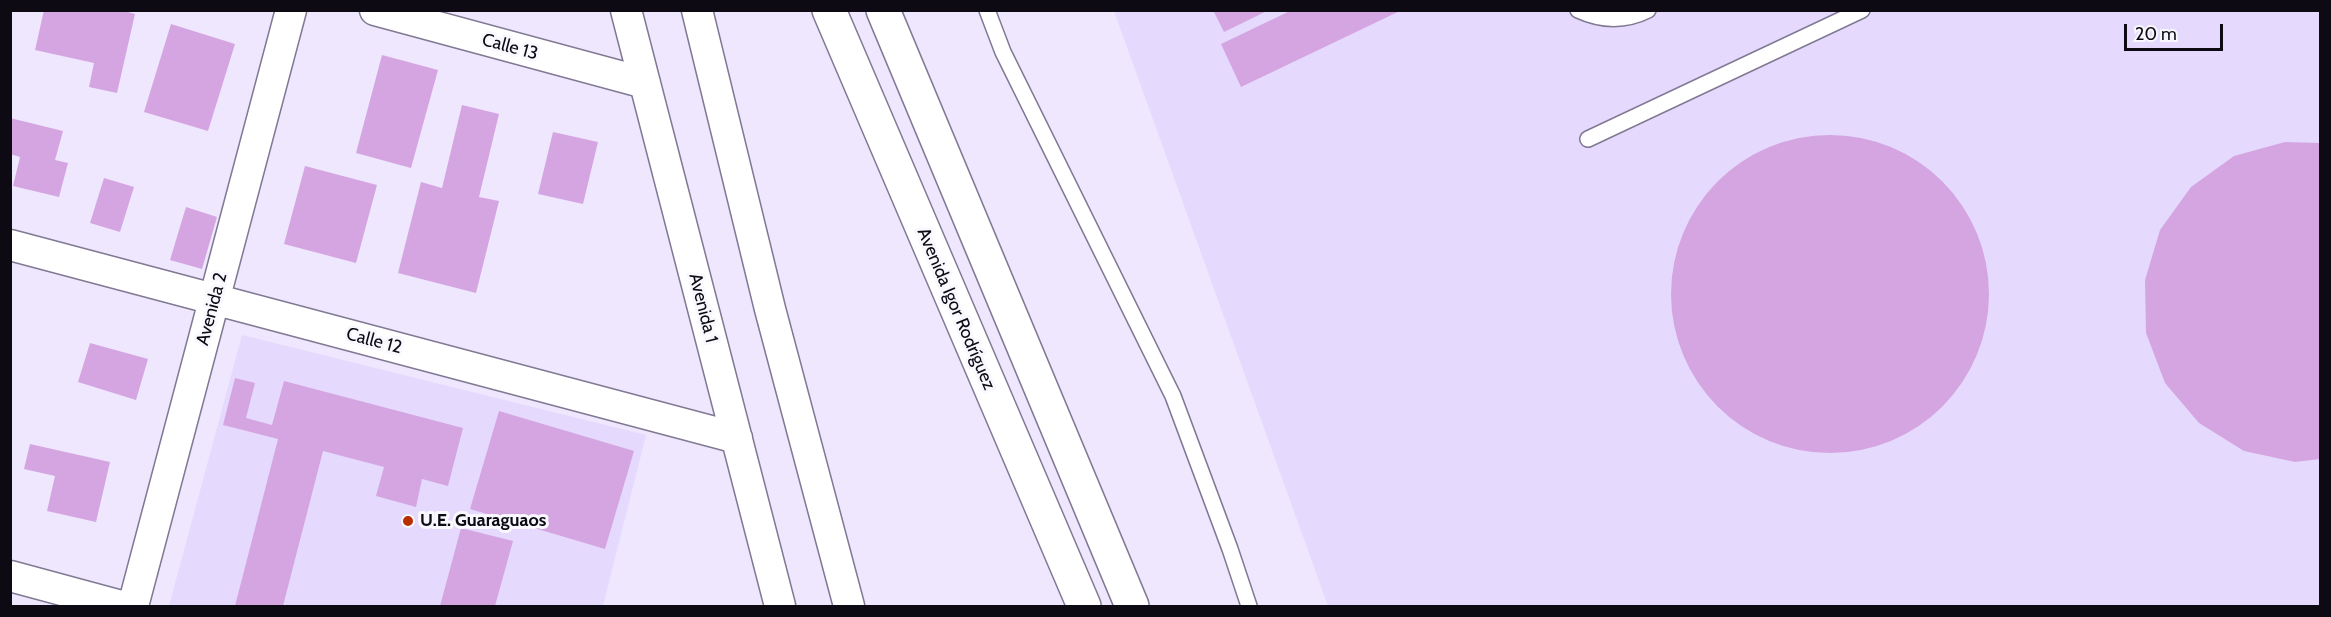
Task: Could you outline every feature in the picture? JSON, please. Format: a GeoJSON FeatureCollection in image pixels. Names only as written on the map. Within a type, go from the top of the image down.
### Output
{"type":"FeatureCollection","features":[{"type":"Feature","properties":{"kind":"highway","name":"Avenida Igor Rodríguez"},"geometry":{"type":"LineString","coordinates":[[829,10],[1084,606]]}},
{"type":"Feature","properties":{"kind":"highway"},"geometry":{"type":"LineString","coordinates":[[883,10],[1132,606]]}},
{"type":"Feature","properties":{"kind":"street","name":"Avenida 2"},"geometry":{"type":"LineString","coordinates":[[133,606],[291,10]]}},
{"type":"Feature","properties":{"kind":"street","name":"Calle 13"},"geometry":{"type":"LineString","coordinates":[[375,10],[645,83]]}},
{"type":"Feature","properties":{"kind":"street","name":"Avenida 1"},"geometry":{"type":"LineString","coordinates":[[626,10],[780,606]]}},
{"type":"Feature","properties":{"kind":"street"},"geometry":{"type":"LineString","coordinates":[[697,10],[770,309],[849,606]]}},
{"type":"Feature","properties":{"kind":"street","name":"Calle 12"},"geometry":{"type":"LineString","coordinates":[[10,245],[736,438]]}},
{"type":"Feature","properties":{"kind":"street"},"geometry":{"type":"LineString","coordinates":[[10,576],[121,606]]}},
{"type":"Feature","properties":{"kind":"lane"},"geometry":{"type":"LineString","coordinates":[[987,10],[1003,52],[1173,396],[1249,606]]}},
{"type":"Feature","properties":{"kind":"lane"},"geometry":{"type":"LineString","coordinates":[[1578,10],[1596,18],[1633,18],[1648,10]]}},
{"type":"Feature","properties":{"kind":"lane"},"geometry":{"type":"LineString","coordinates":[[1588,139],[1862,10]]}},
{"type":"Feature","properties":{"kind":"shaded area"},"geometry":{"type":"Polygon","coordinates":[[[1114,11],[2320,11],[2320,606],[1328,606],[1114,11]]]}},
{"type":"Feature","properties":{"kind":"shaded area","name":"U.E. Guaraguaos"},"geometry":{"type":"Polygon","coordinates":[[[242,335],[646,435],[603,606],[169,606],[242,335]]]}},
{"type":"Feature","properties":{"kind":"building"},"geometry":{"type":"Polygon","coordinates":[[[44,10],[121,10],[135,14],[117,93],[89,87],[94,63],[35,50],[44,10]]]}},
{"type":"Feature","properties":{"kind":"building"},"geometry":{"type":"Polygon","coordinates":[[[1217,10],[1269,10],[1224,32],[1214,12],[1217,10]]]}},
{"type":"Feature","properties":{"kind":"building"},"geometry":{"type":"Polygon","coordinates":[[[1292,10],[1402,10],[1241,87],[1221,44],[1292,10]]]}},
{"type":"Feature","properties":{"kind":"building"},"geometry":{"type":"Polygon","coordinates":[[[171,24],[235,44],[208,131],[144,112],[171,24]]]}},
{"type":"Feature","properties":{"kind":"building"},"geometry":{"type":"Polygon","coordinates":[[[382,55],[438,70],[411,168],[356,153],[382,55]]]}},
{"type":"Feature","properties":{"kind":"building"},"geometry":{"type":"Polygon","coordinates":[[[462,105],[499,114],[479,197],[499,201],[476,293],[398,273],[421,182],[442,188],[462,105]]]}},
{"type":"Feature","properties":{"kind":"building"},"geometry":{"type":"Polygon","coordinates":[[[10,118],[63,131],[55,160],[68,163],[59,197],[13,186],[20,157],[10,154],[10,118]]]}},
{"type":"Feature","properties":{"kind":"building"},"geometry":{"type":"Polygon","coordinates":[[[553,132],[598,142],[583,204],[538,194],[553,132]]]}},
{"type":"Feature","properties":{"kind":"building"},"geometry":{"type":"Polygon","coordinates":[[[1830,135],[1861,138],[1891,147],[1931,171],[1953,193],[1977,233],[1986,263],[1989,294],[1986,325],[1977,355],[1953,395],[1931,417],[1891,441],[1861,450],[1830,453],[1799,450],[1769,441],[1729,417],[1707,395],[1683,355],[1674,325],[1671,294],[1674,263],[1683,233],[1707,193],[1729,171],[1769,147],[1799,138],[1830,135]]]}},
{"type":"Feature","properties":{"kind":"building"},"geometry":{"type":"Polygon","coordinates":[[[2285,142],[2320,143],[2320,459],[2295,462],[2244,451],[2199,423],[2165,383],[2146,333],[2145,280],[2160,230],[2191,187],[2234,156],[2285,142]]]}},
{"type":"Feature","properties":{"kind":"building"},"geometry":{"type":"Polygon","coordinates":[[[305,166],[377,185],[356,263],[284,244],[305,166]]]}},
{"type":"Feature","properties":{"kind":"building"},"geometry":{"type":"Polygon","coordinates":[[[104,178],[134,187],[120,232],[90,223],[104,178]]]}},
{"type":"Feature","properties":{"kind":"building"},"geometry":{"type":"Polygon","coordinates":[[[186,207],[217,217],[202,269],[170,260],[186,207]]]}},
{"type":"Feature","properties":{"kind":"building"},"geometry":{"type":"Polygon","coordinates":[[[90,343],[148,359],[136,400],[78,382],[90,343]]]}},
{"type":"Feature","properties":{"kind":"building"},"geometry":{"type":"Polygon","coordinates":[[[235,378],[255,383],[246,418],[272,425],[284,381],[463,428],[448,486],[422,479],[416,507],[376,496],[384,467],[323,451],[283,606],[235,606],[278,439],[223,425],[235,378]]]}},
{"type":"Feature","properties":{"kind":"building"},"geometry":{"type":"Polygon","coordinates":[[[499,411],[634,451],[605,549],[470,509],[499,411]]]}},
{"type":"Feature","properties":{"kind":"building"},"geometry":{"type":"Polygon","coordinates":[[[30,444],[110,462],[96,522],[47,511],[55,476],[24,469],[30,444]]]}},
{"type":"Feature","properties":{"kind":"building"},"geometry":{"type":"Polygon","coordinates":[[[461,528],[513,541],[495,606],[440,606],[461,528]]]}},
{"type":"Feature","properties":{"kind":"place","name":"U.E. Guaraguaos"},"geometry":{"type":"Point","coordinates":[408,521]}}]}
